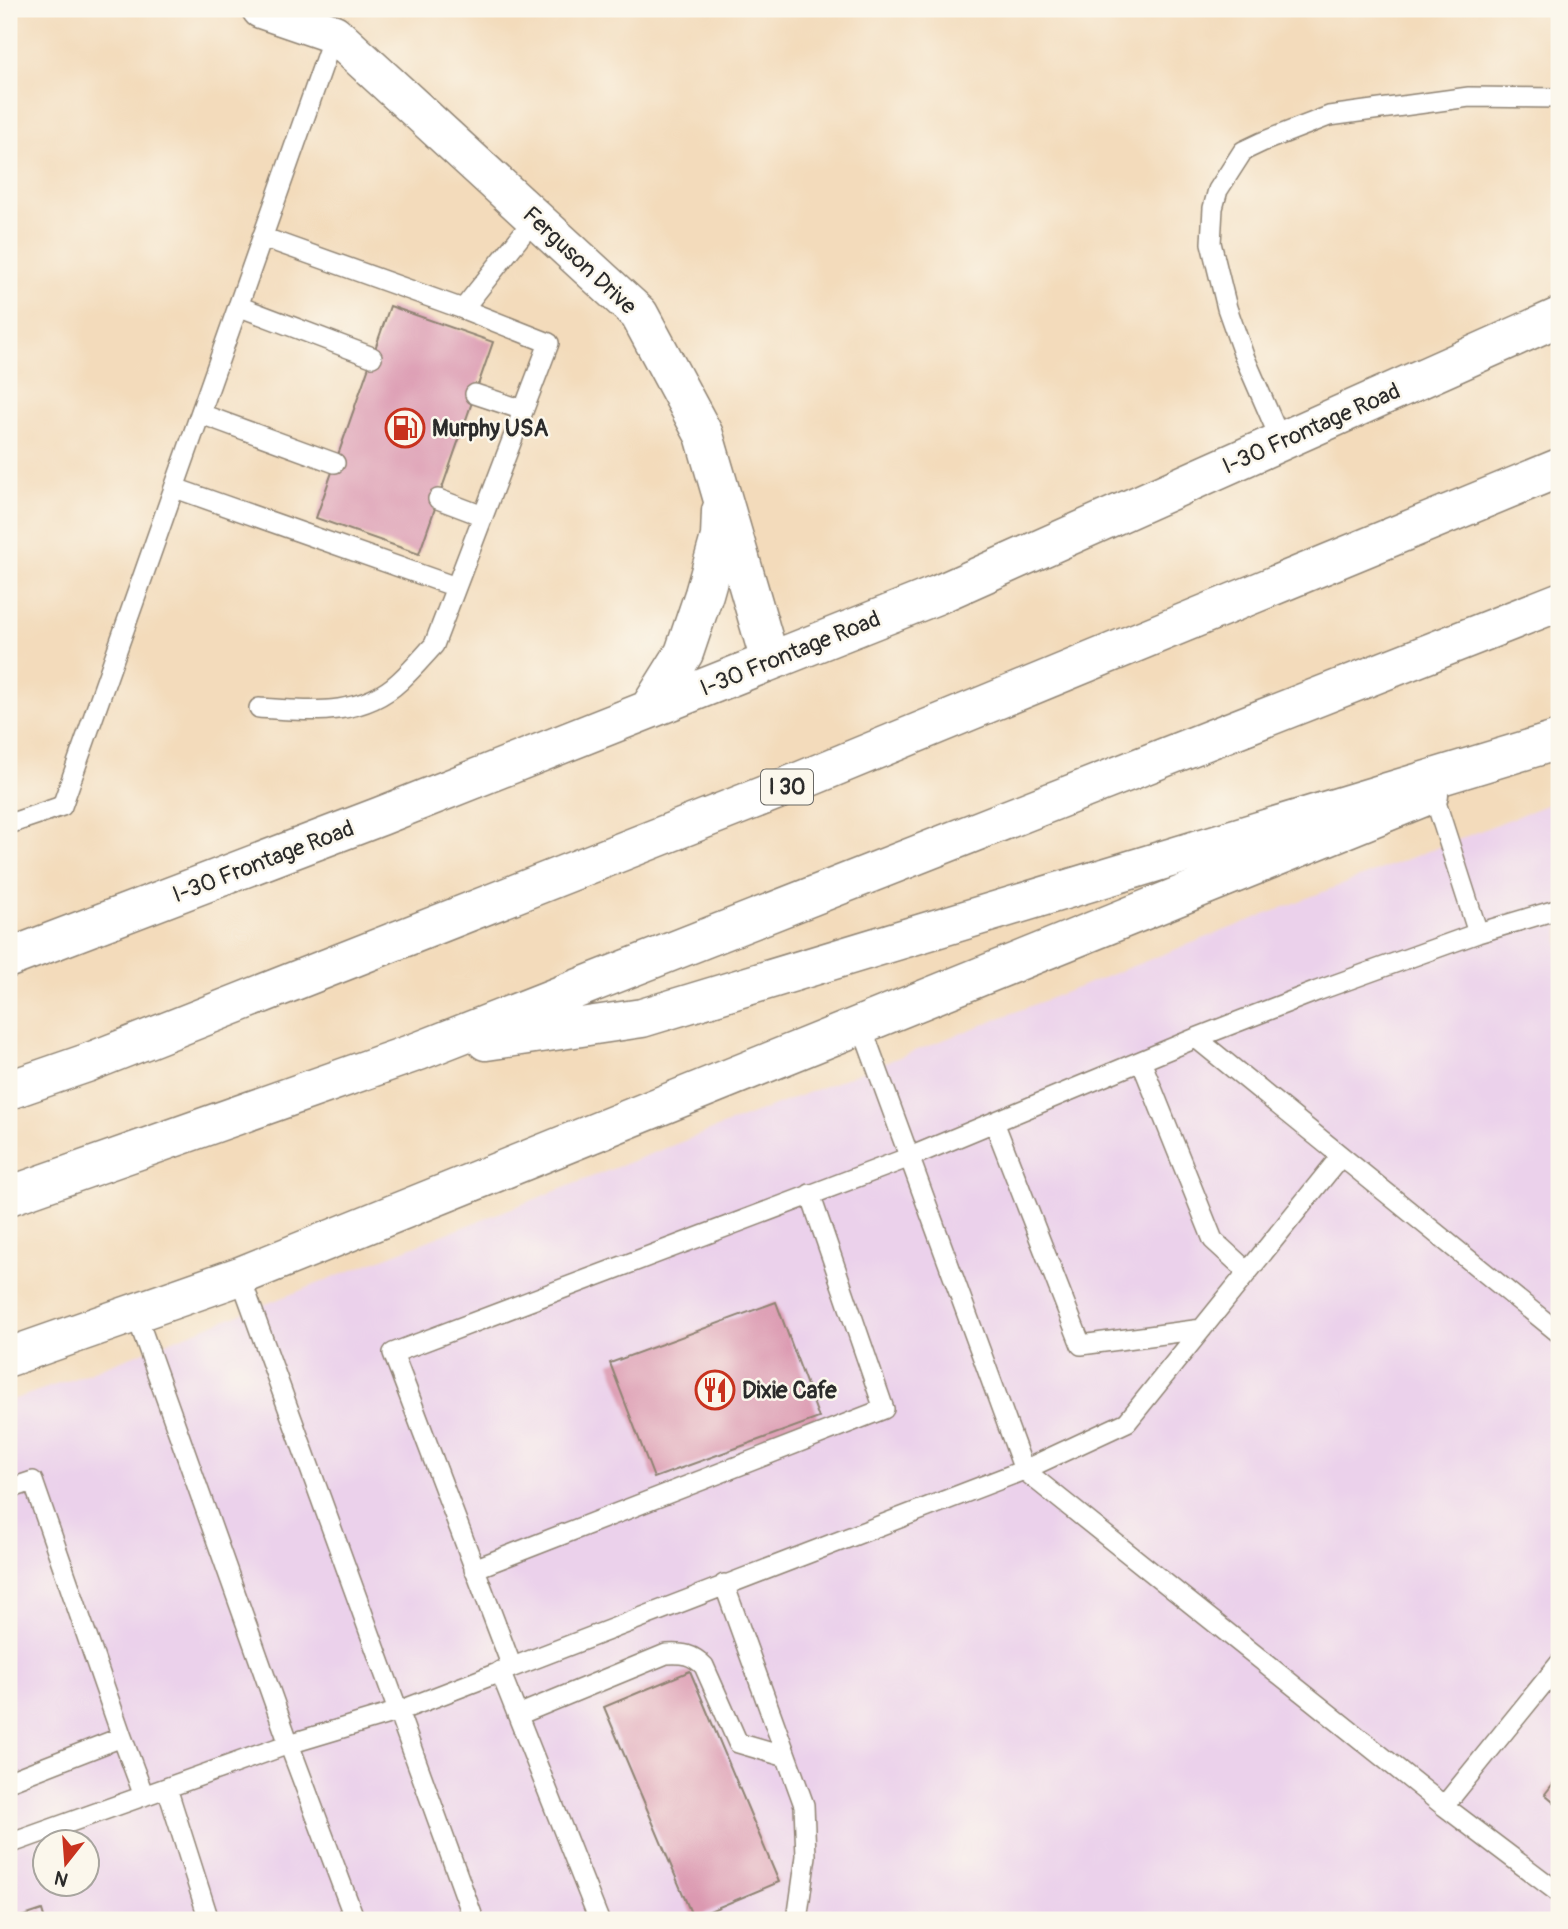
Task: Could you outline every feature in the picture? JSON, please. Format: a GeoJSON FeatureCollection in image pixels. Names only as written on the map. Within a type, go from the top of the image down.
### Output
{"type":"FeatureCollection","features":[{"type":"Feature","properties":{"kind":"main road","name":"Ferguson Drive"},"geometry":{"type":"LineString","coordinates":[[263,9],[334,34],[639,314],[704,435],[770,661]]}},
{"type":"Feature","properties":{"kind":"main road","name":"I-30 Frontage Road"},"geometry":{"type":"LineString","coordinates":[[9,958],[382,816],[937,595],[1559,317]]}},
{"type":"Feature","properties":{"kind":"main road","name":"I 30"},"geometry":{"type":"LineString","coordinates":[[9,1090],[88,1063],[793,784],[1559,468]]}},
{"type":"Feature","properties":{"kind":"main road"},"geometry":{"type":"LineString","coordinates":[[649,709],[684,653],[720,537],[722,495]]}},
{"type":"Feature","properties":{"kind":"main road"},"geometry":{"type":"LineString","coordinates":[[9,1196],[419,1051],[1559,602]]}},
{"type":"Feature","properties":{"kind":"main road"},"geometry":{"type":"LineString","coordinates":[[419,1051],[642,1018],[1559,741]]}},
{"type":"Feature","properties":{"kind":"main road"},"geometry":{"type":"LineString","coordinates":[[9,1357],[240,1276],[1559,741]]}},
{"type":"Feature","properties":{"kind":"lane"},"geometry":{"type":"LineString","coordinates":[[9,824],[62,806],[334,34]]}},
{"type":"Feature","properties":{"kind":"lane"},"geometry":{"type":"LineString","coordinates":[[1281,441],[1244,356],[1227,308],[1211,243],[1213,208],[1218,190],[1243,151],[1329,116],[1469,97],[1559,98]]}},
{"type":"Feature","properties":{"kind":"lane"},"geometry":{"type":"LineString","coordinates":[[463,309],[536,217]]}},
{"type":"Feature","properties":{"kind":"lane"},"geometry":{"type":"LineString","coordinates":[[259,708],[321,712],[363,705],[398,683],[434,645],[549,343],[262,237]]}},
{"type":"Feature","properties":{"kind":"lane"},"geometry":{"type":"LineString","coordinates":[[239,306],[372,357]]}},
{"type":"Feature","properties":{"kind":"lane"},"geometry":{"type":"LineString","coordinates":[[475,394],[523,410]]}},
{"type":"Feature","properties":{"kind":"lane"},"geometry":{"type":"LineString","coordinates":[[201,414],[335,463]]}},
{"type":"Feature","properties":{"kind":"lane"},"geometry":{"type":"LineString","coordinates":[[175,488],[457,587]]}},
{"type":"Feature","properties":{"kind":"lane"},"geometry":{"type":"LineString","coordinates":[[438,499],[483,516]]}},
{"type":"Feature","properties":{"kind":"lane"},"geometry":{"type":"LineString","coordinates":[[1433,793],[1478,933]]}},
{"type":"Feature","properties":{"kind":"lane"},"geometry":{"type":"LineString","coordinates":[[599,1920],[518,1715],[474,1569],[393,1353],[910,1157],[1196,1038],[1478,933],[1559,909]]}},
{"type":"Feature","properties":{"kind":"lane"},"geometry":{"type":"LineString","coordinates":[[861,1025],[1024,1470],[1444,1805],[1559,1893]]}},
{"type":"Feature","properties":{"kind":"lane"},"geometry":{"type":"LineString","coordinates":[[1196,1038],[1559,1333]]}},
{"type":"Feature","properties":{"kind":"lane"},"geometry":{"type":"LineString","coordinates":[[1141,1061],[1213,1240],[1248,1272]]}},
{"type":"Feature","properties":{"kind":"lane"},"geometry":{"type":"LineString","coordinates":[[994,1122],[1081,1345],[1202,1329]]}},
{"type":"Feature","properties":{"kind":"lane"},"geometry":{"type":"LineString","coordinates":[[9,1843],[289,1744],[399,1711],[1024,1470],[1127,1422],[1341,1156]]}},
{"type":"Feature","properties":{"kind":"lane"},"geometry":{"type":"LineString","coordinates":[[474,1569],[884,1409],[810,1194]]}},
{"type":"Feature","properties":{"kind":"lane"},"geometry":{"type":"LineString","coordinates":[[240,1276],[474,1920]]}},
{"type":"Feature","properties":{"kind":"lane"},"geometry":{"type":"LineString","coordinates":[[136,1314],[289,1744],[355,1920]]}},
{"type":"Feature","properties":{"kind":"lane"},"geometry":{"type":"LineString","coordinates":[[9,1489],[33,1481],[144,1796]]}},
{"type":"Feature","properties":{"kind":"lane"},"geometry":{"type":"LineString","coordinates":[[724,1584],[804,1805],[806,1856],[797,1920]]}},
{"type":"Feature","properties":{"kind":"lane"},"geometry":{"type":"LineString","coordinates":[[518,1715],[666,1654],[684,1653],[695,1657],[704,1666],[738,1742],[786,1757]]}},
{"type":"Feature","properties":{"kind":"lane"},"geometry":{"type":"LineString","coordinates":[[1444,1805],[1559,1664]]}},
{"type":"Feature","properties":{"kind":"lane"},"geometry":{"type":"LineString","coordinates":[[9,1781],[122,1737]]}},
{"type":"Feature","properties":{"kind":"lane"},"geometry":{"type":"LineString","coordinates":[[167,1788],[209,1920]]}},
{"type":"Feature","properties":{"kind":"shaded area"},"geometry":{"type":"Polygon","coordinates":[[[1559,800],[1559,1920],[9,1920],[9,1401],[73,1379],[1559,800]]]}},
{"type":"Feature","properties":{"kind":"building","name":"Murphy USA"},"geometry":{"type":"Polygon","coordinates":[[[390,306],[493,342],[419,554],[316,518],[390,306]]]}},
{"type":"Feature","properties":{"kind":"building","name":"Dixie Cafe"},"geometry":{"type":"Polygon","coordinates":[[[776,1302],[819,1418],[654,1478],[610,1363],[776,1302]]]}},
{"type":"Feature","properties":{"kind":"building"},"geometry":{"type":"Polygon","coordinates":[[[690,1671],[779,1882],[693,1918],[604,1707],[690,1671]]]}},
{"type":"Feature","properties":{"kind":"building"},"geometry":{"type":"Polygon","coordinates":[[[1559,1776],[1559,1806],[1545,1794],[1559,1776]]]}},
{"type":"Feature","properties":{"kind":"building"},"geometry":{"type":"Polygon","coordinates":[[[42,1910],[45,1920],[12,1920],[42,1910]]]}},
{"type":"Feature","properties":{"kind":"place","name":"Murphy USA"},"geometry":{"type":"Point","coordinates":[405,428]}},
{"type":"Feature","properties":{"kind":"place","name":"Dixie Cafe"},"geometry":{"type":"Point","coordinates":[715,1390]}}]}
